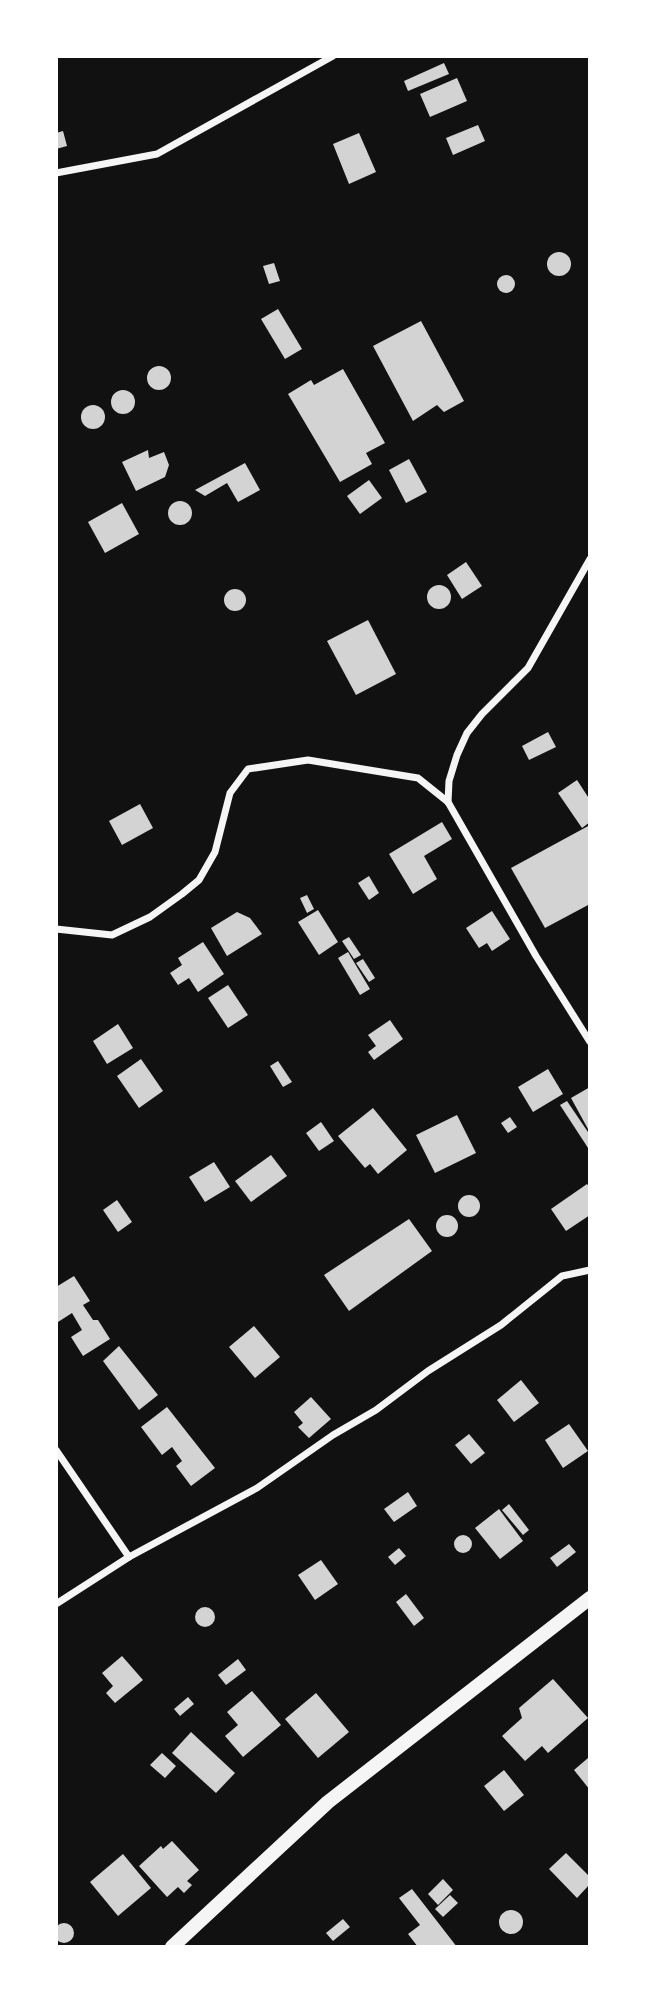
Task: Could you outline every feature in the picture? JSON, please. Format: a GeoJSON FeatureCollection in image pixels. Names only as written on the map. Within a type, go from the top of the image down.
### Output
{"type":"FeatureCollection","features":[{"type":"Feature","properties":{"kind":"main road"},"geometry":{"type":"LineString","coordinates":[[172,1947],[328,1802],[590,1598]]}},
{"type":"Feature","properties":{"kind":"street"},"geometry":{"type":"LineString","coordinates":[[56,173],[157,154],[333,56]]}},
{"type":"Feature","properties":{"kind":"street"},"geometry":{"type":"LineString","coordinates":[[448,802],[449,781],[467,733],[528,668],[590,559]]}},
{"type":"Feature","properties":{"kind":"street"},"geometry":{"type":"LineString","coordinates":[[56,929],[112,935],[150,917],[199,880],[215,852],[230,793],[248,769],[307,760],[418,778],[448,802],[536,956],[590,1042]]}},
{"type":"Feature","properties":{"kind":"street"},"geometry":{"type":"LineString","coordinates":[[56,1604],[130,1557],[257,1488],[332,1435],[376,1410],[428,1371],[502,1325],[562,1276],[590,1270]]}},
{"type":"Feature","properties":{"kind":"street"},"geometry":{"type":"LineString","coordinates":[[56,1450],[130,1557]]}},
{"type":"Feature","properties":{"kind":"building"},"geometry":{"type":"Polygon","coordinates":[[[444,63],[449,74],[408,91],[404,81],[444,63]]]}},
{"type":"Feature","properties":{"kind":"building"},"geometry":{"type":"Polygon","coordinates":[[[457,78],[467,101],[430,117],[420,94],[457,78]]]}},
{"type":"Feature","properties":{"kind":"building"},"geometry":{"type":"Polygon","coordinates":[[[478,125],[485,141],[453,155],[446,138],[478,125]]]}},
{"type":"Feature","properties":{"kind":"building"},"geometry":{"type":"Polygon","coordinates":[[[63,131],[67,146],[56,149],[56,133],[63,131]]]}},
{"type":"Feature","properties":{"kind":"building"},"geometry":{"type":"Polygon","coordinates":[[[359,133],[376,172],[349,184],[333,144],[359,133]]]}},
{"type":"Feature","properties":{"kind":"building"},"geometry":{"type":"Polygon","coordinates":[[[559,252],[567,256],[571,264],[567,272],[559,276],[551,272],[547,264],[551,256],[559,252]]]}},
{"type":"Feature","properties":{"kind":"building"},"geometry":{"type":"Polygon","coordinates":[[[274,263],[280,281],[269,284],[263,266],[274,263]]]}},
{"type":"Feature","properties":{"kind":"building"},"geometry":{"type":"Polygon","coordinates":[[[506,275],[512,278],[515,284],[512,290],[506,293],[500,290],[497,284],[500,278],[506,275]]]}},
{"type":"Feature","properties":{"kind":"building"},"geometry":{"type":"Polygon","coordinates":[[[278,309],[302,349],[285,359],[261,319],[278,309]]]}},
{"type":"Feature","properties":{"kind":"building"},"geometry":{"type":"Polygon","coordinates":[[[421,321],[464,401],[444,412],[437,405],[413,421],[373,346],[421,321]]]}},
{"type":"Feature","properties":{"kind":"building"},"geometry":{"type":"Polygon","coordinates":[[[159,366],[167,370],[171,378],[167,386],[159,390],[151,386],[147,378],[151,370],[159,366]]]}},
{"type":"Feature","properties":{"kind":"building"},"geometry":{"type":"Polygon","coordinates":[[[343,369],[385,443],[366,453],[372,464],[340,482],[288,394],[311,380],[314,385],[343,369]]]}},
{"type":"Feature","properties":{"kind":"building"},"geometry":{"type":"Polygon","coordinates":[[[123,390],[131,394],[135,402],[131,410],[123,414],[115,410],[111,402],[115,394],[123,390]]]}},
{"type":"Feature","properties":{"kind":"building"},"geometry":{"type":"Polygon","coordinates":[[[93,405],[101,409],[105,417],[101,425],[93,429],[85,425],[81,417],[85,409],[93,405]]]}},
{"type":"Feature","properties":{"kind":"building"},"geometry":{"type":"Polygon","coordinates":[[[148,450],[149,458],[164,452],[169,465],[165,477],[136,491],[122,462],[148,450]]]}},
{"type":"Feature","properties":{"kind":"building"},"geometry":{"type":"Polygon","coordinates":[[[409,459],[427,492],[406,503],[389,470],[409,459]]]}},
{"type":"Feature","properties":{"kind":"building"},"geometry":{"type":"Polygon","coordinates":[[[245,463],[260,490],[238,502],[227,483],[205,496],[195,490],[245,463]]]}},
{"type":"Feature","properties":{"kind":"building"},"geometry":{"type":"Polygon","coordinates":[[[369,480],[382,498],[360,514],[347,496],[369,480]]]}},
{"type":"Feature","properties":{"kind":"building"},"geometry":{"type":"Polygon","coordinates":[[[180,501],[188,505],[192,513],[188,521],[180,525],[172,521],[168,513],[172,505],[180,501]]]}},
{"type":"Feature","properties":{"kind":"building"},"geometry":{"type":"Polygon","coordinates":[[[122,503],[139,534],[105,553],[88,522],[122,503]]]}},
{"type":"Feature","properties":{"kind":"building"},"geometry":{"type":"Polygon","coordinates":[[[466,562],[482,586],[462,599],[447,575],[466,562]]]}},
{"type":"Feature","properties":{"kind":"building"},"geometry":{"type":"Polygon","coordinates":[[[439,585],[447,589],[451,597],[447,605],[439,609],[431,605],[427,597],[431,589],[439,585]]]}},
{"type":"Feature","properties":{"kind":"building"},"geometry":{"type":"Polygon","coordinates":[[[235,589],[243,592],[246,600],[243,608],[235,611],[227,608],[224,600],[227,592],[235,589]]]}},
{"type":"Feature","properties":{"kind":"building"},"geometry":{"type":"Polygon","coordinates":[[[368,620],[396,674],[356,695],[327,641],[368,620]]]}},
{"type":"Feature","properties":{"kind":"building"},"geometry":{"type":"Polygon","coordinates":[[[548,732],[556,747],[529,760],[522,746],[548,732]]]}},
{"type":"Feature","properties":{"kind":"building"},"geometry":{"type":"Polygon","coordinates":[[[577,780],[590,800],[590,822],[582,828],[558,793],[577,780]]]}},
{"type":"Feature","properties":{"kind":"building"},"geometry":{"type":"Polygon","coordinates":[[[140,804],[153,828],[122,845],[109,821],[140,804]]]}},
{"type":"Feature","properties":{"kind":"building"},"geometry":{"type":"Polygon","coordinates":[[[442,822],[452,839],[424,856],[437,879],[413,894],[389,854],[442,822]]]}},
{"type":"Feature","properties":{"kind":"building"},"geometry":{"type":"Polygon","coordinates":[[[590,825],[590,904],[545,928],[511,868],[590,825]]]}},
{"type":"Feature","properties":{"kind":"building"},"geometry":{"type":"Polygon","coordinates":[[[369,876],[379,893],[369,900],[358,883],[369,876]]]}},
{"type":"Feature","properties":{"kind":"building"},"geometry":{"type":"Polygon","coordinates":[[[307,895],[314,909],[307,913],[300,898],[307,895]]]}},
{"type":"Feature","properties":{"kind":"building"},"geometry":{"type":"Polygon","coordinates":[[[318,910],[338,942],[319,955],[298,922],[318,910]]]}},
{"type":"Feature","properties":{"kind":"building"},"geometry":{"type":"Polygon","coordinates":[[[492,911],[510,939],[492,951],[487,943],[479,948],[466,928],[492,911]]]}},
{"type":"Feature","properties":{"kind":"building"},"geometry":{"type":"Polygon","coordinates":[[[237,912],[250,918],[262,934],[227,956],[211,928],[237,912]]]}},
{"type":"Feature","properties":{"kind":"building"},"geometry":{"type":"Polygon","coordinates":[[[349,937],[361,955],[354,959],[342,941],[349,937]]]}},
{"type":"Feature","properties":{"kind":"building"},"geometry":{"type":"Polygon","coordinates":[[[203,942],[224,974],[198,992],[189,978],[178,985],[170,973],[182,965],[178,958],[203,942]]]}},
{"type":"Feature","properties":{"kind":"building"},"geometry":{"type":"Polygon","coordinates":[[[348,952],[370,989],[360,995],[338,958],[348,952]]]}},
{"type":"Feature","properties":{"kind":"building"},"geometry":{"type":"Polygon","coordinates":[[[363,959],[375,978],[369,982],[356,963],[363,959]]]}},
{"type":"Feature","properties":{"kind":"building"},"geometry":{"type":"Polygon","coordinates":[[[228,985],[248,1015],[228,1028],[208,998],[228,985]]]}},
{"type":"Feature","properties":{"kind":"building"},"geometry":{"type":"Polygon","coordinates":[[[390,1020],[403,1039],[374,1060],[368,1052],[376,1046],[368,1035],[390,1020]]]}},
{"type":"Feature","properties":{"kind":"building"},"geometry":{"type":"Polygon","coordinates":[[[118,1024],[133,1048],[107,1064],[93,1041],[118,1024]]]}},
{"type":"Feature","properties":{"kind":"building"},"geometry":{"type":"Polygon","coordinates":[[[141,1059],[163,1091],[139,1108],[117,1076],[141,1059]]]}},
{"type":"Feature","properties":{"kind":"building"},"geometry":{"type":"Polygon","coordinates":[[[278,1061],[292,1082],[283,1087],[270,1066],[278,1061]]]}},
{"type":"Feature","properties":{"kind":"building"},"geometry":{"type":"Polygon","coordinates":[[[548,1069],[563,1094],[533,1112],[518,1087],[548,1069]]]}},
{"type":"Feature","properties":{"kind":"building"},"geometry":{"type":"Polygon","coordinates":[[[590,1087],[590,1128],[588,1129],[571,1098],[590,1087]]]}},
{"type":"Feature","properties":{"kind":"building"},"geometry":{"type":"Polygon","coordinates":[[[567,1101],[590,1135],[590,1151],[560,1105],[567,1101]]]}},
{"type":"Feature","properties":{"kind":"building"},"geometry":{"type":"Polygon","coordinates":[[[373,1108],[407,1150],[378,1174],[370,1164],[365,1168],[338,1136],[373,1108]]]}},
{"type":"Feature","properties":{"kind":"building"},"geometry":{"type":"Polygon","coordinates":[[[457,1115],[476,1153],[435,1173],[416,1135],[457,1115]]]}},
{"type":"Feature","properties":{"kind":"building"},"geometry":{"type":"Polygon","coordinates":[[[510,1117],[517,1127],[508,1133],[501,1123],[510,1117]]]}},
{"type":"Feature","properties":{"kind":"building"},"geometry":{"type":"Polygon","coordinates":[[[321,1122],[334,1141],[319,1151],[306,1133],[321,1122]]]}},
{"type":"Feature","properties":{"kind":"building"},"geometry":{"type":"Polygon","coordinates":[[[271,1155],[287,1176],[251,1202],[235,1181],[271,1155]]]}},
{"type":"Feature","properties":{"kind":"building"},"geometry":{"type":"Polygon","coordinates":[[[214,1162],[230,1187],[205,1202],[189,1177],[214,1162]]]}},
{"type":"Feature","properties":{"kind":"building"},"geometry":{"type":"Polygon","coordinates":[[[587,1184],[590,1188],[590,1215],[566,1231],[551,1209],[587,1184]]]}},
{"type":"Feature","properties":{"kind":"building"},"geometry":{"type":"Polygon","coordinates":[[[469,1195],[477,1198],[480,1206],[477,1214],[469,1217],[461,1214],[458,1206],[461,1198],[469,1195]]]}},
{"type":"Feature","properties":{"kind":"building"},"geometry":{"type":"Polygon","coordinates":[[[117,1200],[132,1222],[118,1232],[103,1210],[117,1200]]]}},
{"type":"Feature","properties":{"kind":"building"},"geometry":{"type":"Polygon","coordinates":[[[443,1215],[451,1215],[458,1222],[458,1230],[451,1237],[443,1237],[436,1230],[436,1222],[443,1215]]]}},
{"type":"Feature","properties":{"kind":"building"},"geometry":{"type":"Polygon","coordinates":[[[409,1219],[432,1251],[349,1311],[324,1275],[409,1219]]]}},
{"type":"Feature","properties":{"kind":"building"},"geometry":{"type":"Polygon","coordinates":[[[74,1276],[90,1301],[83,1305],[93,1320],[98,1320],[110,1339],[83,1356],[71,1337],[82,1330],[72,1313],[58,1322],[56,1319],[56,1287],[74,1276]]]}},
{"type":"Feature","properties":{"kind":"building"},"geometry":{"type":"Polygon","coordinates":[[[254,1326],[280,1357],[255,1378],[229,1347],[254,1326]]]}},
{"type":"Feature","properties":{"kind":"building"},"geometry":{"type":"Polygon","coordinates":[[[119,1346],[158,1395],[139,1410],[103,1361],[119,1346]]]}},
{"type":"Feature","properties":{"kind":"building"},"geometry":{"type":"Polygon","coordinates":[[[521,1380],[539,1403],[514,1422],[497,1400],[521,1380]]]}},
{"type":"Feature","properties":{"kind":"building"},"geometry":{"type":"Polygon","coordinates":[[[311,1397],[331,1419],[309,1438],[298,1427],[303,1423],[294,1412],[311,1397]]]}},
{"type":"Feature","properties":{"kind":"building"},"geometry":{"type":"Polygon","coordinates":[[[167,1407],[215,1468],[191,1486],[176,1466],[182,1461],[172,1447],[162,1455],[141,1427],[167,1407]]]}},
{"type":"Feature","properties":{"kind":"building"},"geometry":{"type":"Polygon","coordinates":[[[569,1424],[588,1451],[563,1468],[545,1440],[569,1424]]]}},
{"type":"Feature","properties":{"kind":"building"},"geometry":{"type":"Polygon","coordinates":[[[469,1434],[485,1453],[471,1464],[455,1445],[469,1434]]]}},
{"type":"Feature","properties":{"kind":"building"},"geometry":{"type":"Polygon","coordinates":[[[408,1492],[417,1506],[394,1522],[384,1509],[408,1492]]]}},
{"type":"Feature","properties":{"kind":"building"},"geometry":{"type":"Polygon","coordinates":[[[509,1504],[529,1530],[523,1535],[502,1510],[509,1504]]]}},
{"type":"Feature","properties":{"kind":"building"},"geometry":{"type":"Polygon","coordinates":[[[499,1509],[523,1541],[500,1559],[475,1528],[499,1509]]]}},
{"type":"Feature","properties":{"kind":"building"},"geometry":{"type":"Polygon","coordinates":[[[463,1535],[469,1538],[472,1544],[469,1550],[463,1553],[457,1550],[454,1544],[457,1538],[463,1535]]]}},
{"type":"Feature","properties":{"kind":"building"},"geometry":{"type":"Polygon","coordinates":[[[569,1544],[576,1552],[557,1567],[550,1558],[569,1544]]]}},
{"type":"Feature","properties":{"kind":"building"},"geometry":{"type":"Polygon","coordinates":[[[399,1548],[406,1556],[395,1565],[388,1557],[399,1548]]]}},
{"type":"Feature","properties":{"kind":"building"},"geometry":{"type":"Polygon","coordinates":[[[321,1560],[338,1584],[315,1600],[298,1575],[321,1560]]]}},
{"type":"Feature","properties":{"kind":"building"},"geometry":{"type":"Polygon","coordinates":[[[406,1594],[424,1618],[414,1626],[396,1602],[406,1594]]]}},
{"type":"Feature","properties":{"kind":"building"},"geometry":{"type":"Polygon","coordinates":[[[201,1607],[209,1607],[215,1617],[209,1627],[201,1627],[195,1621],[195,1613],[201,1607]]]}},
{"type":"Feature","properties":{"kind":"building"},"geometry":{"type":"Polygon","coordinates":[[[122,1656],[143,1680],[115,1703],[106,1693],[113,1686],[102,1673],[122,1656]]]}},
{"type":"Feature","properties":{"kind":"building"},"geometry":{"type":"Polygon","coordinates":[[[238,1659],[246,1670],[226,1685],[218,1675],[238,1659]]]}},
{"type":"Feature","properties":{"kind":"building"},"geometry":{"type":"Polygon","coordinates":[[[553,1679],[588,1718],[548,1753],[542,1746],[525,1761],[502,1736],[522,1718],[519,1708],[553,1679]]]}},
{"type":"Feature","properties":{"kind":"building"},"geometry":{"type":"Polygon","coordinates":[[[252,1691],[281,1725],[243,1757],[225,1736],[238,1725],[227,1712],[252,1691]]]}},
{"type":"Feature","properties":{"kind":"building"},"geometry":{"type":"Polygon","coordinates":[[[316,1693],[349,1732],[318,1758],[285,1719],[316,1693]]]}},
{"type":"Feature","properties":{"kind":"building"},"geometry":{"type":"Polygon","coordinates":[[[188,1697],[194,1704],[180,1716],[174,1709],[188,1697]]]}},
{"type":"Feature","properties":{"kind":"building"},"geometry":{"type":"Polygon","coordinates":[[[191,1732],[235,1773],[216,1793],[172,1753],[191,1732]]]}},
{"type":"Feature","properties":{"kind":"building"},"geometry":{"type":"Polygon","coordinates":[[[162,1753],[176,1766],[165,1778],[150,1765],[162,1753]]]}},
{"type":"Feature","properties":{"kind":"building"},"geometry":{"type":"Polygon","coordinates":[[[588,1758],[590,1761],[590,1790],[574,1770],[588,1758]]]}},
{"type":"Feature","properties":{"kind":"building"},"geometry":{"type":"Polygon","coordinates":[[[504,1770],[524,1795],[504,1811],[484,1786],[504,1770]]]}},
{"type":"Feature","properties":{"kind":"building"},"geometry":{"type":"Polygon","coordinates":[[[172,1841],[199,1870],[187,1881],[192,1885],[184,1893],[178,1887],[167,1897],[139,1866],[161,1846],[163,1849],[172,1841]]]}},
{"type":"Feature","properties":{"kind":"building"},"geometry":{"type":"Polygon","coordinates":[[[566,1853],[590,1877],[590,1884],[577,1898],[549,1869],[566,1853]]]}},
{"type":"Feature","properties":{"kind":"building"},"geometry":{"type":"Polygon","coordinates":[[[123,1854],[151,1888],[118,1916],[90,1882],[123,1854]]]}},
{"type":"Feature","properties":{"kind":"building"},"geometry":{"type":"Polygon","coordinates":[[[443,1879],[453,1890],[438,1905],[428,1894],[443,1879]]]}},
{"type":"Feature","properties":{"kind":"building"},"geometry":{"type":"Polygon","coordinates":[[[412,1889],[457,1947],[418,1947],[408,1934],[420,1925],[399,1898],[412,1889]]]}},
{"type":"Feature","properties":{"kind":"building"},"geometry":{"type":"Polygon","coordinates":[[[450,1895],[458,1903],[443,1917],[435,1909],[450,1895]]]}},
{"type":"Feature","properties":{"kind":"building"},"geometry":{"type":"Polygon","coordinates":[[[511,1910],[520,1913],[523,1922],[520,1931],[511,1934],[502,1931],[499,1922],[502,1913],[511,1910]]]}},
{"type":"Feature","properties":{"kind":"building"},"geometry":{"type":"Polygon","coordinates":[[[343,1919],[350,1927],[333,1941],[326,1933],[343,1919]]]}},
{"type":"Feature","properties":{"kind":"building"},"geometry":{"type":"Polygon","coordinates":[[[64,1923],[71,1926],[74,1933],[71,1940],[64,1943],[57,1940],[54,1933],[57,1926],[64,1923]]]}}]}
